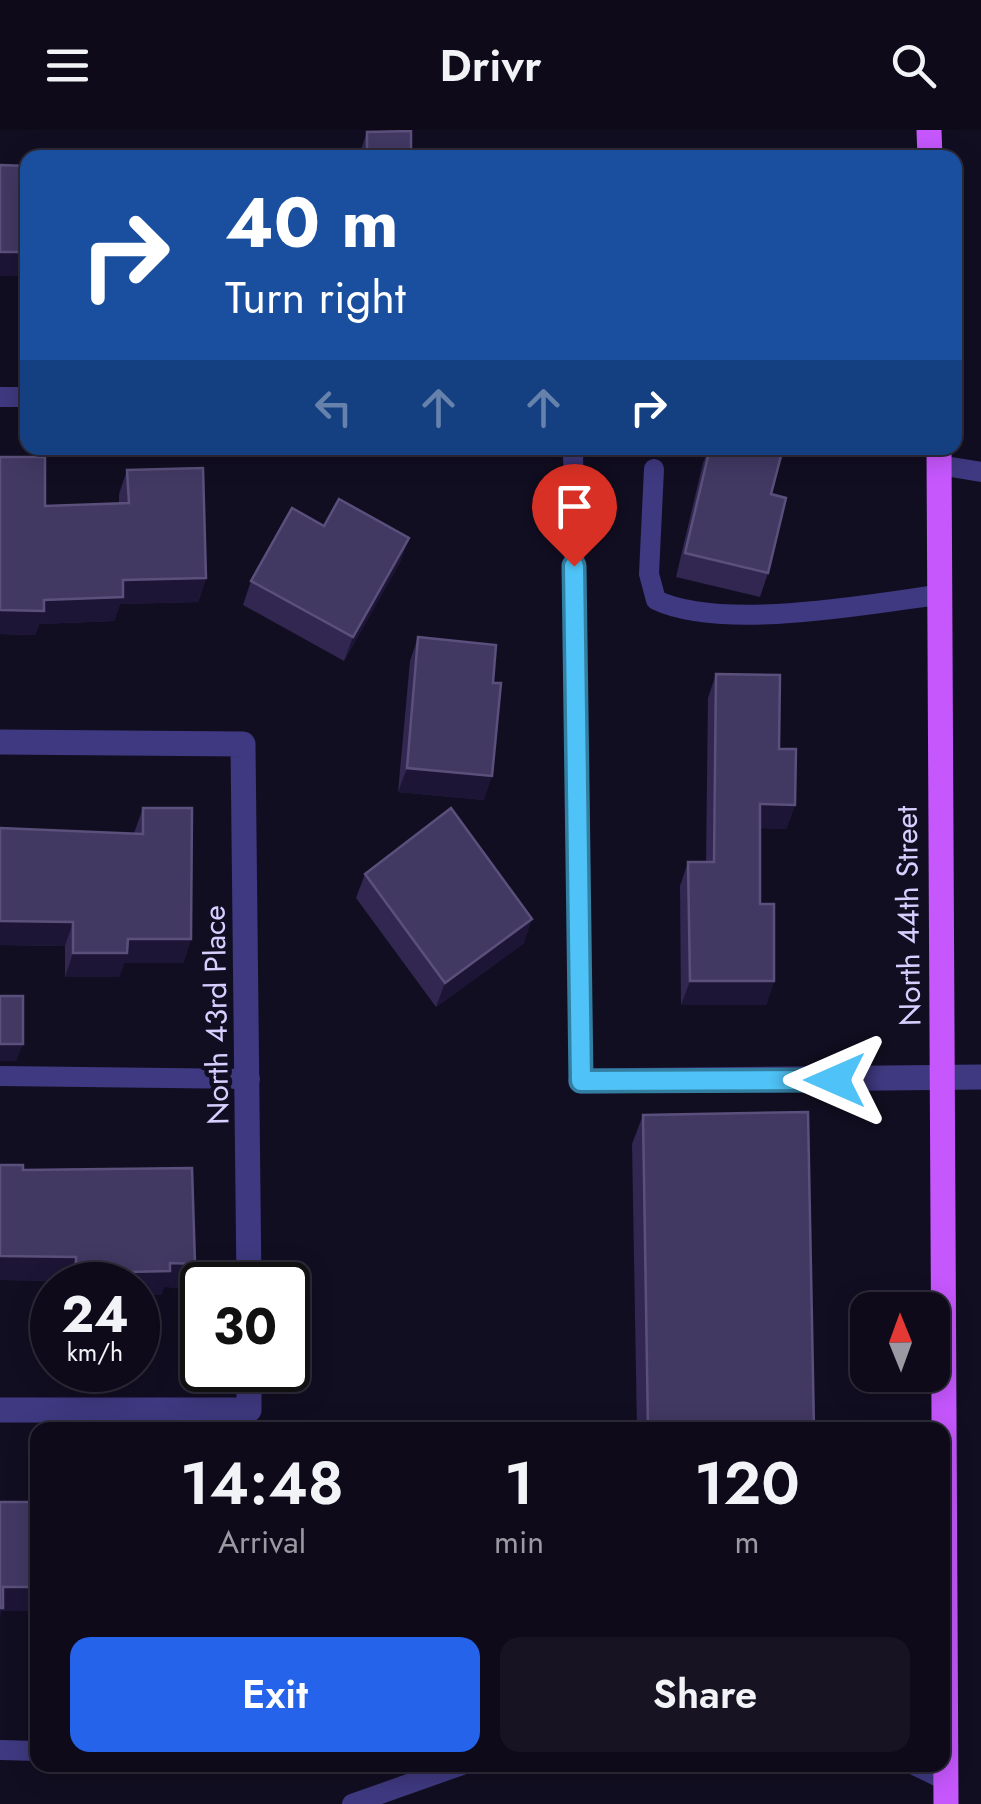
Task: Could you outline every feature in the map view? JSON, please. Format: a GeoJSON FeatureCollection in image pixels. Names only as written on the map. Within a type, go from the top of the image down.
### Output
{"type":"FeatureCollection","features":[{"type":"Feature","properties":{"kind":"main road","name":"North 44th Street"},"geometry":{"type":"LineString","coordinates":[[939,456],[943,1422]]}},
{"type":"Feature","properties":{"kind":"street","name":"North 43rd Place"},"geometry":{"type":"LineString","coordinates":[[0,742],[243,744],[250,1079],[249,1262]]}},
{"type":"Feature","properties":{"kind":"street"},"geometry":{"type":"LineString","coordinates":[[581,1081],[981,1077]]}},
{"type":"Feature","properties":{"kind":"street"},"geometry":{"type":"LineString","coordinates":[[943,1078],[981,1092]]}},
{"type":"Feature","properties":{"kind":"street"},"geometry":{"type":"LineString","coordinates":[[0,1410],[249,1410],[249,1392]]}},
{"type":"Feature","properties":{"kind":"lane"},"geometry":{"type":"LineString","coordinates":[[573,455],[581,1081]]}},
{"type":"Feature","properties":{"kind":"lane"},"geometry":{"type":"LineString","coordinates":[[939,456],[981,472]]}},
{"type":"Feature","properties":{"kind":"lane"},"geometry":{"type":"LineString","coordinates":[[654,469],[649,574],[656,600],[674,608],[756,614],[937,595]]}},
{"type":"Feature","properties":{"kind":"lane"},"geometry":{"type":"LineString","coordinates":[[0,1076],[250,1079]]}},
{"type":"Feature","properties":{"kind":"lane"},"geometry":{"type":"LineString","coordinates":[[0,1750],[30,1751]]}},
{"type":"Feature","properties":{"kind":"lane"},"geometry":{"type":"LineString","coordinates":[[352,1804],[442,1772]]}},
{"type":"Feature","properties":{"kind":"lane"},"geometry":{"type":"LineString","coordinates":[[922,1772],[945,1792]]}},
{"type":"Feature","properties":{"kind":"building"},"geometry":{"type":"Polygon","coordinates":[[[411,131],[411,150],[367,150],[367,132],[411,131]]]}},
{"type":"Feature","properties":{"kind":"building"},"geometry":{"type":"Polygon","coordinates":[[[0,165],[20,166],[20,252],[0,252],[0,165]]]}},
{"type":"Feature","properties":{"kind":"building"},"geometry":{"type":"Polygon","coordinates":[[[708,455],[781,456],[771,494],[786,498],[768,573],[685,553],[708,455]]]}},
{"type":"Feature","properties":{"kind":"building"},"geometry":{"type":"Polygon","coordinates":[[[0,457],[45,457],[45,506],[129,503],[127,470],[203,468],[206,578],[123,580],[123,597],[44,600],[44,611],[0,610],[0,457]]]}},
{"type":"Feature","properties":{"kind":"building"},"geometry":{"type":"Polygon","coordinates":[[[339,499],[409,538],[353,637],[251,581],[292,508],[324,526],[339,499]]]}},
{"type":"Feature","properties":{"kind":"building"},"geometry":{"type":"Polygon","coordinates":[[[418,637],[496,645],[493,683],[501,683],[492,776],[407,768],[418,637]]]}},
{"type":"Feature","properties":{"kind":"building"},"geometry":{"type":"Polygon","coordinates":[[[716,674],[780,675],[779,749],[796,749],[795,805],[760,804],[760,904],[774,904],[774,981],[690,981],[688,862],[714,862],[716,674]]]}},
{"type":"Feature","properties":{"kind":"building"},"geometry":{"type":"Polygon","coordinates":[[[143,808],[192,808],[191,939],[128,939],[127,953],[73,953],[73,922],[0,921],[0,828],[143,834],[143,808]]]}},
{"type":"Feature","properties":{"kind":"building"},"geometry":{"type":"Polygon","coordinates":[[[451,808],[532,919],[445,983],[365,874],[451,808]]]}},
{"type":"Feature","properties":{"kind":"building"},"geometry":{"type":"Polygon","coordinates":[[[0,996],[23,996],[23,1044],[0,1044],[0,996]]]}},
{"type":"Feature","properties":{"kind":"building"},"geometry":{"type":"Polygon","coordinates":[[[808,1112],[814,1422],[648,1422],[643,1115],[808,1112]]]}},
{"type":"Feature","properties":{"kind":"building"},"geometry":{"type":"Polygon","coordinates":[[[0,1165],[23,1165],[23,1170],[192,1168],[195,1262],[170,1263],[170,1271],[160,1271],[160,1262],[76,1262],[76,1257],[0,1256],[0,1165]]]}},
{"type":"Feature","properties":{"kind":"building"},"geometry":{"type":"Polygon","coordinates":[[[0,1502],[30,1502],[30,1587],[3,1587],[0,1608],[0,1502]]]}},
{"type":"Feature","properties":{"kind":"route"},"geometry":{"type":"LineString","coordinates":[[574,566],[581,1081],[835,1080]]}}]}
